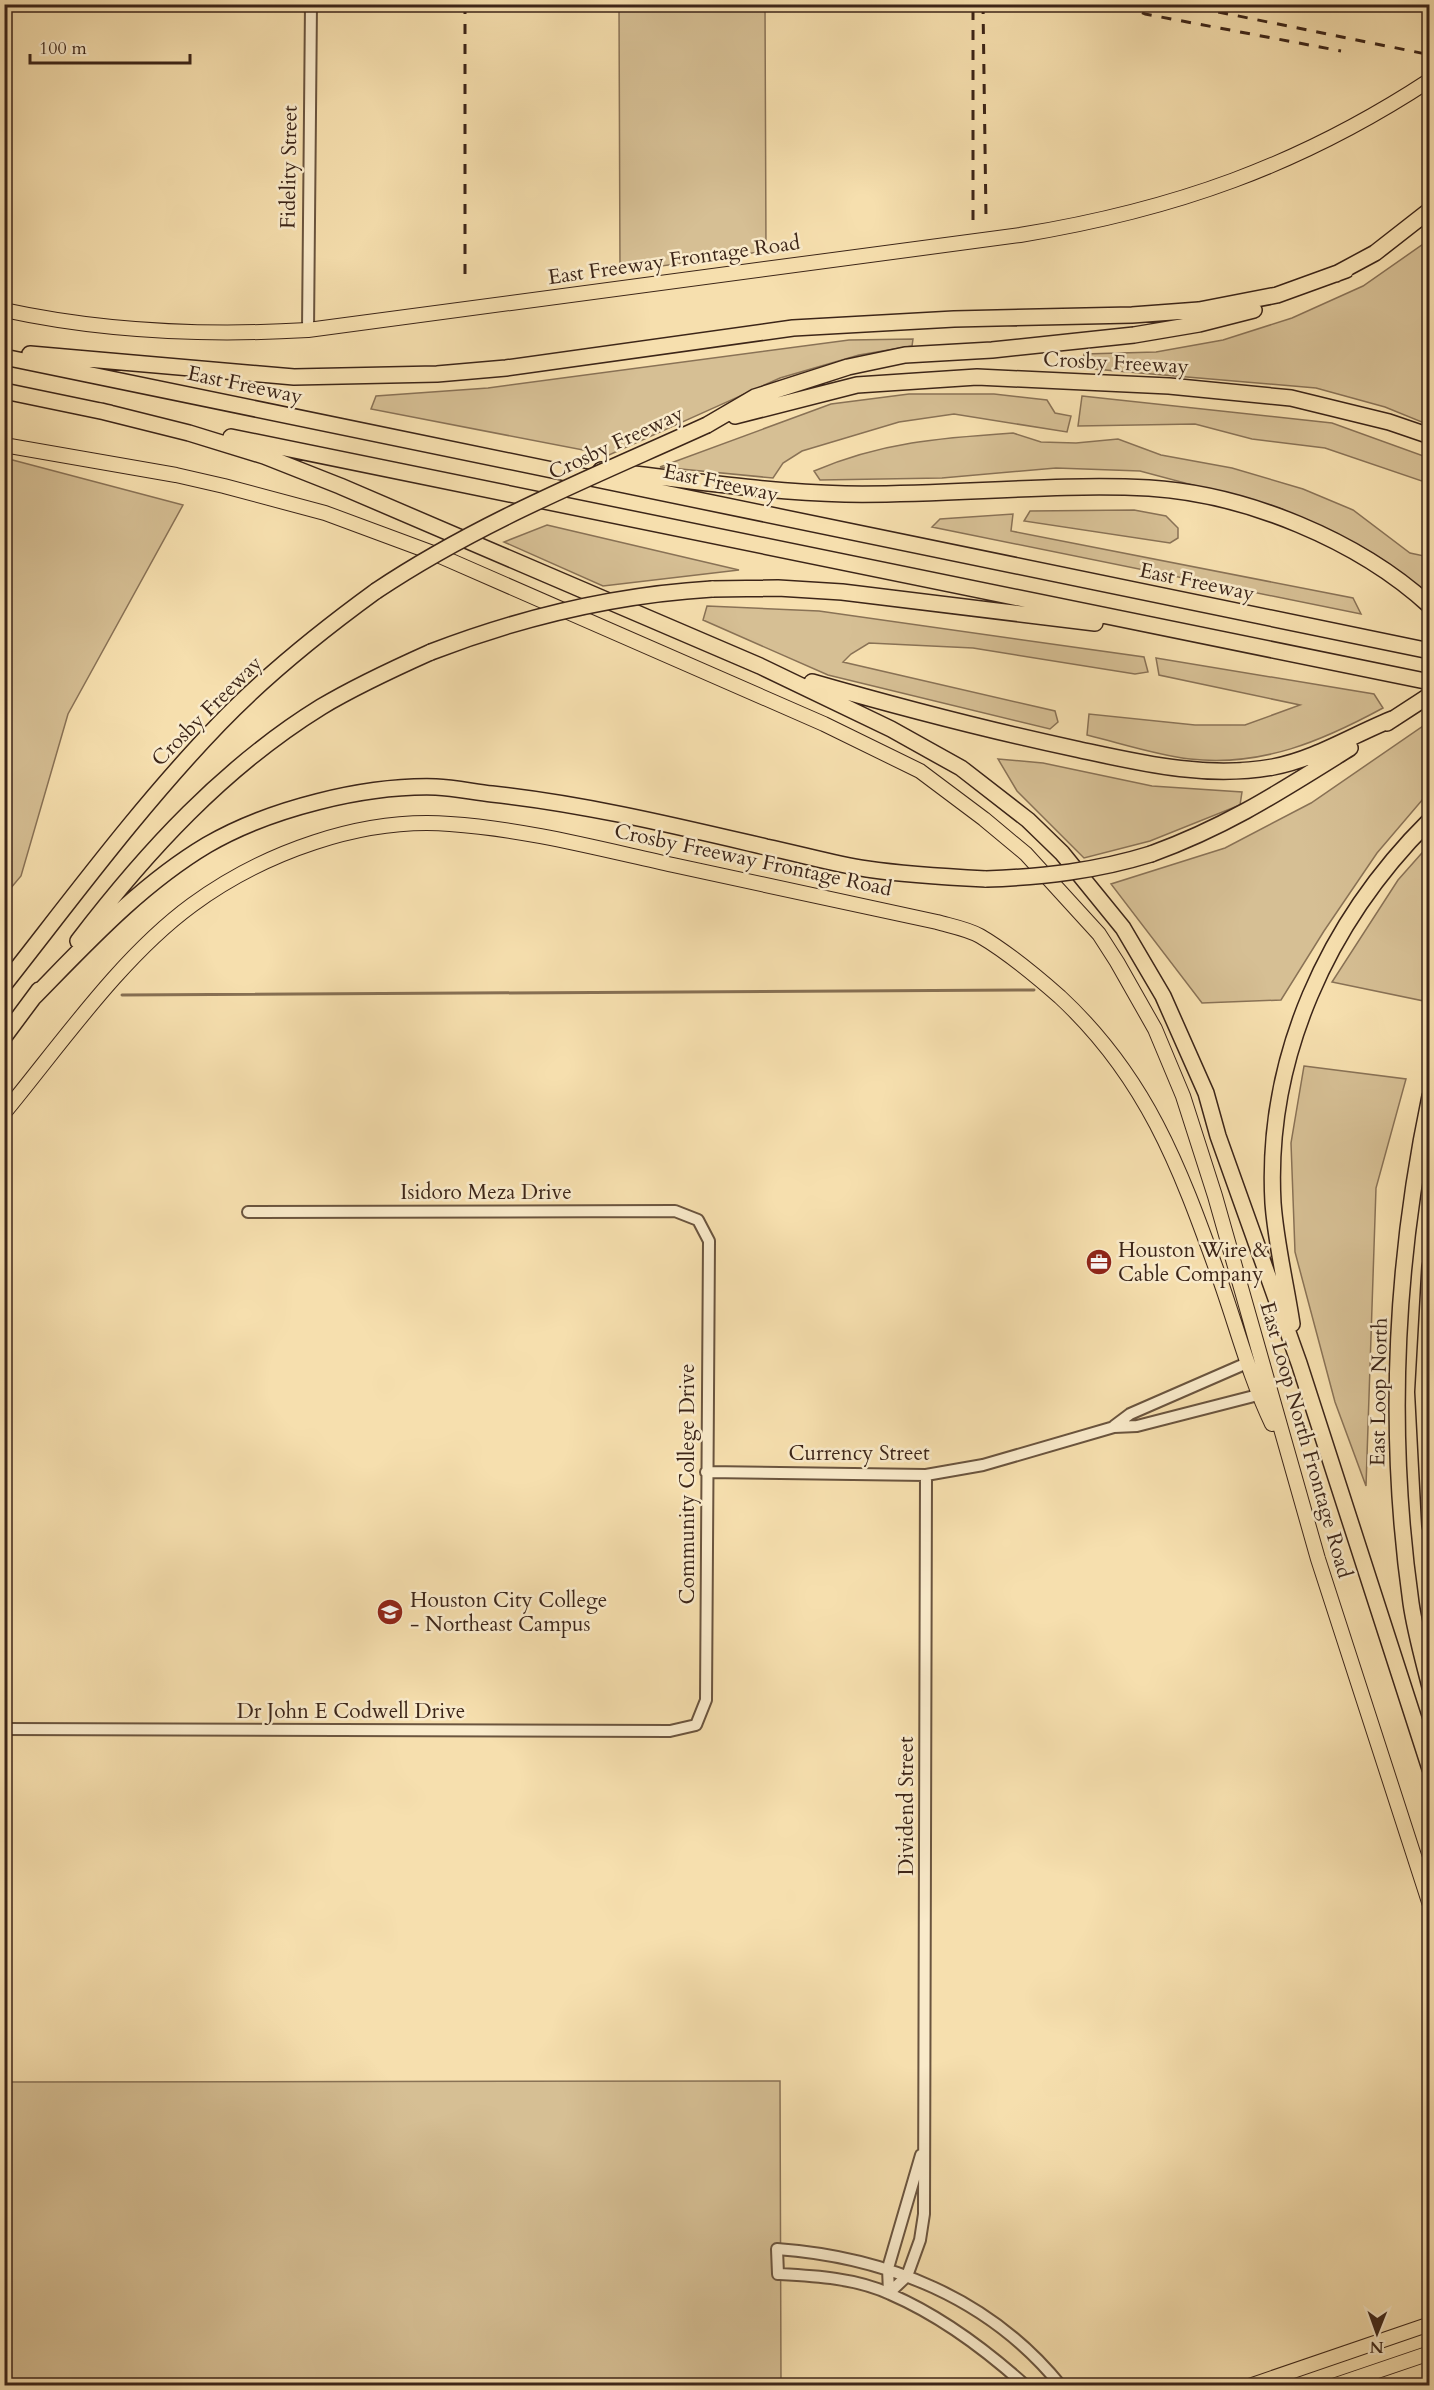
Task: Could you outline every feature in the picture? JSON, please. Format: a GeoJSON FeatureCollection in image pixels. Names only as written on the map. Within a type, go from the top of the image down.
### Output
{"type":"FeatureCollection","features":[{"type":"Feature","properties":{"kind":"highway"},"geometry":{"type":"LineString","coordinates":[[757,403],[838,370],[905,355],[992,350],[1086,340],[1199,324],[1262,307],[1346,270],[1392,241],[1430,210]]}},
{"type":"Feature","properties":{"kind":"highway"},"geometry":{"type":"LineString","coordinates":[[4,351],[294,377],[437,374],[506,368],[793,328],[1188,311],[1277,295],[1346,270]]}},
{"type":"Feature","properties":{"kind":"highway","name":"East Freeway"},"geometry":{"type":"LineString","coordinates":[[4,357],[1430,651]]}},
{"type":"Feature","properties":{"kind":"highway","name":"Crosby Freeway"},"geometry":{"type":"LineString","coordinates":[[4,985],[142,811],[221,722],[295,653],[376,591],[422,561],[505,517],[757,403],[857,385],[907,380],[977,378],[1057,380],[1232,390],[1291,398],[1389,422],[1430,436]]}},
{"type":"Feature","properties":{"kind":"highway"},"geometry":{"type":"LineString","coordinates":[[4,391],[1430,682]]}},
{"type":"Feature","properties":{"kind":"highway"},"geometry":{"type":"LineString","coordinates":[[101,411],[189,433],[297,469],[410,515],[760,666],[929,749],[984,784],[1062,854],[1123,928],[1163,996],[1206,1093],[1218,1136],[1299,1363],[1430,1769]]}},
{"type":"Feature","properties":{"kind":"highway"},"geometry":{"type":"LineString","coordinates":[[491,457],[794,491],[905,494],[1149,488],[1240,504],[1298,524],[1393,577],[1430,606]]}},
{"type":"Feature","properties":{"kind":"highway"},"geometry":{"type":"LineString","coordinates":[[4,1036],[157,844],[224,781],[319,708],[361,684],[431,652],[537,615],[652,593],[778,588],[842,592],[1196,635]]}},
{"type":"Feature","properties":{"kind":"highway"},"geometry":{"type":"LineString","coordinates":[[760,666],[1009,735],[1158,767],[1232,772],[1275,766],[1332,748],[1375,729]]}},
{"type":"Feature","properties":{"kind":"highway"},"geometry":{"type":"LineString","coordinates":[[33,998],[105,925],[151,884],[209,844],[292,810],[341,798],[396,789],[436,787],[533,798],[659,822],[865,869],[986,879],[1062,875],[1151,854],[1215,829],[1241,815],[1430,695]]}},
{"type":"Feature","properties":{"kind":"highway"},"geometry":{"type":"LineString","coordinates":[[1299,1363],[1274,1203],[1274,1139],[1287,1061],[1300,1017],[1327,957],[1352,913],[1384,871],[1430,820]]}},
{"type":"Feature","properties":{"kind":"highway","name":"East Loop North"},"geometry":{"type":"LineString","coordinates":[[1430,1096],[1404,1251],[1397,1369],[1397,1452],[1403,1528],[1411,1604],[1430,1687]]}},
{"type":"Feature","properties":{"kind":"highway","name":"East Loop North"},"geometry":{"type":"LineString","coordinates":[[1430,1266],[1423,1392],[1430,1526]]}},
{"type":"Feature","properties":{"kind":"main road","name":"East Freeway Frontage Road"},"geometry":{"type":"LineString","coordinates":[[4,309],[57,320],[161,332],[243,334],[308,330],[889,254],[1074,226],[1181,199],[1278,165],[1335,136],[1430,80]]}},
{"type":"Feature","properties":{"kind":"main road","name":"East Loop North Frontage Road"},"geometry":{"type":"LineString","coordinates":[[4,445],[176,475],[325,513],[433,553],[824,724],[920,771],[1026,854],[1099,934],[1136,991],[1167,1056],[1199,1139],[1318,1559],[1430,1905]]}},
{"type":"Feature","properties":{"kind":"main road","name":"Crosby Freeway Frontage Road"},"geometry":{"type":"LineString","coordinates":[[4,1113],[127,965],[192,905],[238,875],[288,853],[356,831],[395,825],[448,823],[549,837],[937,922],[978,935],[1036,975],[1085,1021],[1121,1064],[1150,1108],[1178,1168],[1218,1275],[1258,1395],[1288,1458]]}},
{"type":"Feature","properties":{"kind":"main road"},"geometry":{"type":"LineString","coordinates":[[1249,2385],[1430,2324]]}},
{"type":"Feature","properties":{"kind":"main road"},"geometry":{"type":"LineString","coordinates":[[1379,2342],[1387,2367]]}},
{"type":"Feature","properties":{"kind":"main road"},"geometry":{"type":"LineString","coordinates":[[1334,2385],[1430,2353]]}},
{"type":"Feature","properties":{"kind":"street","name":"Fidelity Street"},"geometry":{"type":"LineString","coordinates":[[308,330],[311,4]]}},
{"type":"Feature","properties":{"kind":"street","name":"Isidoro Meza Drive"},"geometry":{"type":"LineString","coordinates":[[248,1212],[675,1211],[698,1220],[709,1241]]}},
{"type":"Feature","properties":{"kind":"street","name":"Community College Drive"},"geometry":{"type":"LineString","coordinates":[[696,1725],[706,1700],[709,1241]]}},
{"type":"Feature","properties":{"kind":"street","name":"Currency Street"},"geometry":{"type":"LineString","coordinates":[[1114,1426],[1130,1414],[1247,1363]]}},
{"type":"Feature","properties":{"kind":"street"},"geometry":{"type":"LineString","coordinates":[[1176,1395],[1182,1414]]}},
{"type":"Feature","properties":{"kind":"street","name":"Currency Street"},"geometry":{"type":"LineString","coordinates":[[706,1472],[926,1475],[983,1465],[1114,1426],[1137,1426],[1258,1395]]}},
{"type":"Feature","properties":{"kind":"street","name":"Dividend Street"},"geometry":{"type":"LineString","coordinates":[[889,2293],[907,2276],[920,2240],[924,2214],[926,1475]]}},
{"type":"Feature","properties":{"kind":"street","name":"Dr John E Codwell Drive"},"geometry":{"type":"LineString","coordinates":[[4,1729],[670,1731],[696,1725]]}},
{"type":"Feature","properties":{"kind":"street","name":"Dividend Street"},"geometry":{"type":"LineString","coordinates":[[889,2293],[888,2268],[926,2137]]}},
{"type":"Feature","properties":{"kind":"street"},"geometry":{"type":"LineString","coordinates":[[1026,2385],[987,2352],[950,2326],[889,2293],[816,2276],[778,2274],[777,2249],[812,2252],[888,2268],[907,2276],[982,2315],[1015,2339],[1061,2385]]}},
{"type":"Feature","properties":{"kind":"shaded area"},"geometry":{"type":"Polygon","coordinates":[[[619,5],[765,5],[766,251],[620,272],[619,5]]]}},
{"type":"Feature","properties":{"kind":"shaded area"},"geometry":{"type":"Polygon","coordinates":[[[1429,240],[1429,425],[1385,407],[1316,388],[1082,368],[1084,354],[1156,352],[1223,340],[1292,318],[1363,286],[1429,240]]]}},
{"type":"Feature","properties":{"kind":"shaded area"},"geometry":{"type":"Polygon","coordinates":[[[913,339],[912,346],[859,355],[780,378],[609,455],[371,409],[376,396],[488,388],[849,340],[913,339]]]}},
{"type":"Feature","properties":{"kind":"shaded area"},"geometry":{"type":"Polygon","coordinates":[[[909,394],[994,394],[1047,400],[1055,413],[1071,416],[1067,432],[954,414],[899,422],[802,451],[783,463],[773,478],[660,467],[831,404],[909,394]]]}},
{"type":"Feature","properties":{"kind":"shaded area"},"geometry":{"type":"Polygon","coordinates":[[[1082,396],[1332,423],[1429,458],[1429,492],[1425,482],[1325,448],[1252,439],[1195,424],[1078,426],[1082,396]]]}},
{"type":"Feature","properties":{"kind":"shaded area"},"geometry":{"type":"Polygon","coordinates":[[[1013,433],[1041,442],[1076,443],[1118,439],[1161,455],[1232,468],[1303,489],[1353,510],[1410,553],[1429,557],[1429,598],[1413,582],[1353,545],[1282,509],[1140,471],[1056,468],[942,478],[820,480],[814,471],[839,461],[912,443],[1013,433]]]}},
{"type":"Feature","properties":{"kind":"shaded area"},"geometry":{"type":"Polygon","coordinates":[[[5,458],[183,505],[68,714],[21,876],[5,895],[5,458]]]}},
{"type":"Feature","properties":{"kind":"shaded area"},"geometry":{"type":"Polygon","coordinates":[[[1134,510],[1166,516],[1178,528],[1178,538],[1170,543],[1024,521],[1030,511],[1134,510]]]}},
{"type":"Feature","properties":{"kind":"shaded area"},"geometry":{"type":"Polygon","coordinates":[[[1013,514],[1011,531],[1353,598],[1361,614],[932,527],[940,519],[1013,514]]]}},
{"type":"Feature","properties":{"kind":"shaded area"},"geometry":{"type":"Polygon","coordinates":[[[547,525],[739,570],[603,586],[504,542],[547,525]]]}},
{"type":"Feature","properties":{"kind":"shaded area"},"geometry":{"type":"Polygon","coordinates":[[[707,606],[819,611],[1144,657],[1148,672],[1135,674],[973,648],[869,643],[843,662],[1055,711],[1058,722],[1050,729],[828,675],[703,620],[707,606]]]}},
{"type":"Feature","properties":{"kind":"shaded area"},"geometry":{"type":"Polygon","coordinates":[[[1156,658],[1374,694],[1383,708],[1314,741],[1267,755],[1242,759],[1177,757],[1087,735],[1089,714],[1195,725],[1245,725],[1300,705],[1159,675],[1156,658]]]}},
{"type":"Feature","properties":{"kind":"shaded area"},"geometry":{"type":"Polygon","coordinates":[[[1429,722],[1429,792],[1377,853],[1281,1000],[1202,1003],[1111,884],[1225,848],[1311,803],[1429,722]]]}},
{"type":"Feature","properties":{"kind":"shaded area"},"geometry":{"type":"Polygon","coordinates":[[[998,759],[1043,763],[1152,786],[1242,792],[1240,805],[1150,841],[1084,858],[1017,791],[998,759]]]}},
{"type":"Feature","properties":{"kind":"shaded area"},"geometry":{"type":"Polygon","coordinates":[[[1429,845],[1430,975],[1424,1001],[1332,982],[1398,880],[1429,845]]]}},
{"type":"Feature","properties":{"kind":"shaded area"},"geometry":{"type":"Polygon","coordinates":[[[1304,1066],[1406,1079],[1376,1188],[1366,1486],[1335,1402],[1295,1252],[1291,1143],[1304,1066]]]}},
{"type":"Feature","properties":{"kind":"shaded area"},"geometry":{"type":"Polygon","coordinates":[[[780,2081],[781,2385],[5,2385],[4,2082],[780,2081]]]}},
{"type":"Feature","properties":{"kind":"waterway"},"geometry":{"type":"LineString","coordinates":[[122,995],[1034,990]]}},
{"type":"Feature","properties":{"kind":"railway"},"geometry":{"type":"LineString","coordinates":[[465,4],[465,277]]}},
{"type":"Feature","properties":{"kind":"railway"},"geometry":{"type":"LineString","coordinates":[[973,4],[973,220]]}},
{"type":"Feature","properties":{"kind":"railway"},"geometry":{"type":"LineString","coordinates":[[983,4],[986,218]]}},
{"type":"Feature","properties":{"kind":"railway"},"geometry":{"type":"LineString","coordinates":[[1124,4],[1145,14],[1341,51]]}},
{"type":"Feature","properties":{"kind":"railway"},"geometry":{"type":"LineString","coordinates":[[1179,4],[1426,54]]}},
{"type":"Feature","properties":{"kind":"place","name":"Houston Wire & Cable Company"},"geometry":{"type":"Point","coordinates":[1099,1262]}},
{"type":"Feature","properties":{"kind":"place","name":"Houston City College - Northeast Campus"},"geometry":{"type":"Point","coordinates":[390,1612]}}]}
